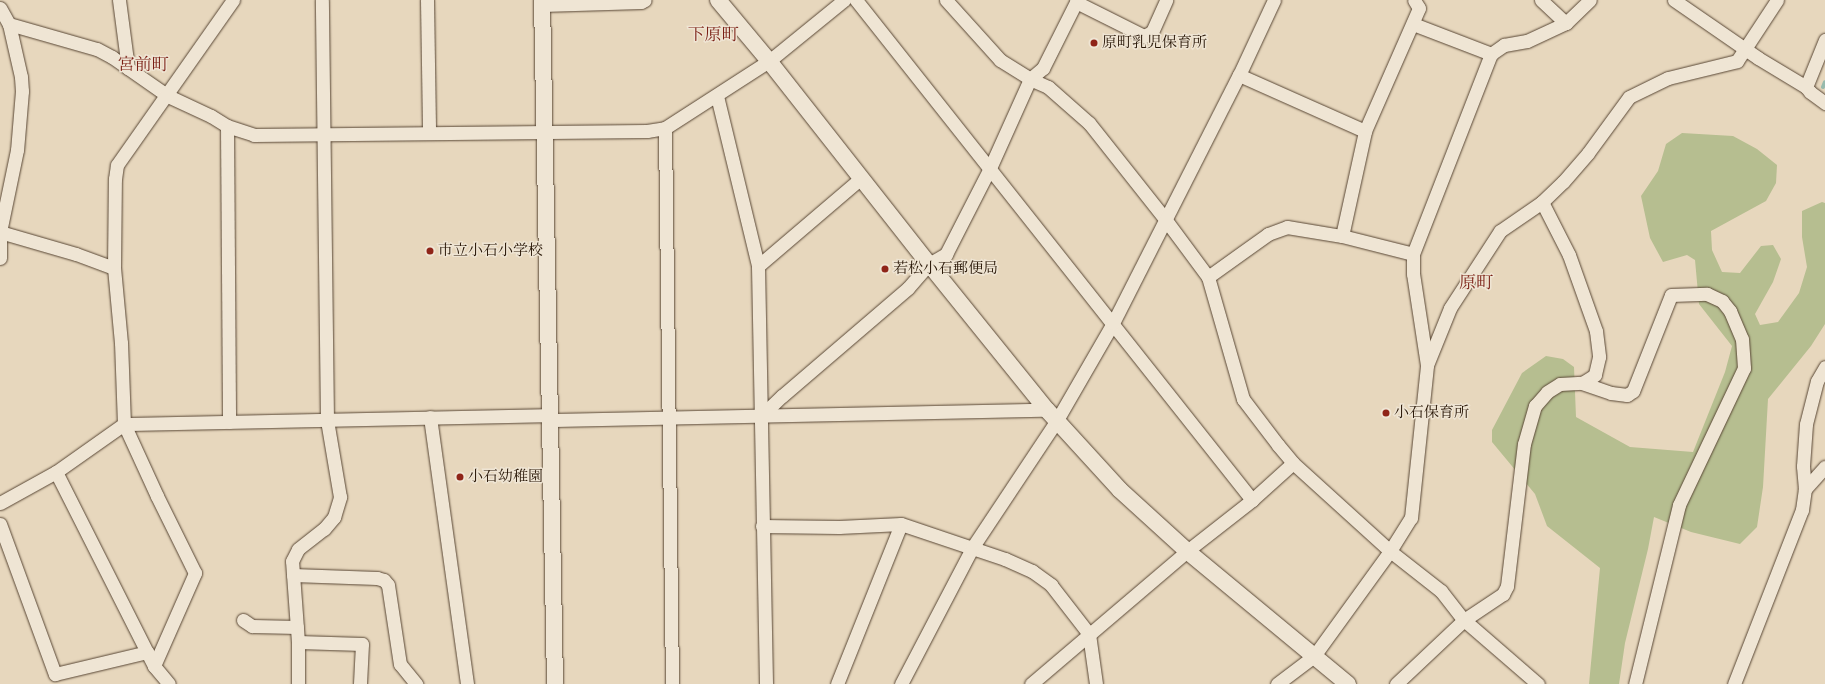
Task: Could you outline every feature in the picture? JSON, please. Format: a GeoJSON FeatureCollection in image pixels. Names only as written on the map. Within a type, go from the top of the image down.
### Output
{"type":"FeatureCollection","features":[{"type":"Feature","properties":{"kind":"street"},"geometry":{"type":"LineString","coordinates":[[120,0],[128,68]]}},
{"type":"Feature","properties":{"kind":"street"},"geometry":{"type":"LineString","coordinates":[[154,666],[195,573],[124,424],[121,343],[114,268],[115,179],[117,165],[168,96],[233,0]]}},
{"type":"Feature","properties":{"kind":"street"},"geometry":{"type":"LineString","coordinates":[[298,684],[298,642],[292,561],[298,549],[324,529],[334,517],[340,497],[327,420],[322,134],[322,0]]}},
{"type":"Feature","properties":{"kind":"street"},"geometry":{"type":"LineString","coordinates":[[427,0],[429,133]]}},
{"type":"Feature","properties":{"kind":"street"},"geometry":{"type":"LineString","coordinates":[[555,684],[542,3],[641,2],[645,0]]}},
{"type":"Feature","properties":{"kind":"street"},"geometry":{"type":"LineString","coordinates":[[718,0],[769,61],[929,264],[1052,415],[1120,490],[1187,551],[1348,684]]}},
{"type":"Feature","properties":{"kind":"street"},"geometry":{"type":"LineString","coordinates":[[5,27],[97,49],[128,68],[168,96],[211,116],[227,126],[254,135],[647,131],[665,128],[717,96],[769,61],[844,0]]}},
{"type":"Feature","properties":{"kind":"street"},"geometry":{"type":"LineString","coordinates":[[856,0],[1252,500]]}},
{"type":"Feature","properties":{"kind":"street"},"geometry":{"type":"LineString","coordinates":[[946,0],[1000,60],[1030,79],[1048,87],[1089,123],[1165,219],[1208,277],[1243,400],[1293,463],[1390,550],[1441,591],[1464,620],[1538,684]]}},
{"type":"Feature","properties":{"kind":"street"},"geometry":{"type":"LineString","coordinates":[[761,416],[782,396],[908,288],[929,264],[946,254],[990,168],[1030,79],[1043,68],[1076,1],[1144,36],[1152,32],[1166,0]]}},
{"type":"Feature","properties":{"kind":"street"},"geometry":{"type":"LineString","coordinates":[[901,684],[972,548],[1052,415],[1113,323],[1239,75],[1274,0]]}},
{"type":"Feature","properties":{"kind":"street"},"geometry":{"type":"LineString","coordinates":[[1342,236],[1365,131],[1419,8],[1414,0]]}},
{"type":"Feature","properties":{"kind":"street"},"geometry":{"type":"LineString","coordinates":[[1541,0],[1566,23]]}},
{"type":"Feature","properties":{"kind":"street"},"geometry":{"type":"LineString","coordinates":[[1277,684],[1314,656],[1390,550],[1411,518],[1427,365],[1413,274],[1413,254],[1491,54],[1504,45],[1526,41],[1566,23],[1590,0]]}},
{"type":"Feature","properties":{"kind":"street"},"geometry":{"type":"LineString","coordinates":[[1674,0],[1758,58],[1806,87],[1810,92],[1825,103]]}},
{"type":"Feature","properties":{"kind":"street"},"geometry":{"type":"LineString","coordinates":[[1427,365],[1450,308],[1500,231],[1542,202],[1563,182],[1588,153],[1629,97],[1668,78],[1737,61],[1744,47],[1777,0]]}},
{"type":"Feature","properties":{"kind":"street"},"geometry":{"type":"LineString","coordinates":[[0,8],[5,27],[13,46],[21,76],[22,91],[17,150],[0,232],[0,258]]}},
{"type":"Feature","properties":{"kind":"street"},"geometry":{"type":"LineString","coordinates":[[1413,24],[1491,54]]}},
{"type":"Feature","properties":{"kind":"street"},"geometry":{"type":"LineString","coordinates":[[1806,87],[1825,40]]}},
{"type":"Feature","properties":{"kind":"street"},"geometry":{"type":"LineString","coordinates":[[1239,75],[1365,131]]}},
{"type":"Feature","properties":{"kind":"street"},"geometry":{"type":"LineString","coordinates":[[717,96],[758,266],[766,684]]}},
{"type":"Feature","properties":{"kind":"street"},"geometry":{"type":"LineString","coordinates":[[227,126],[229,422]]}},
{"type":"Feature","properties":{"kind":"street"},"geometry":{"type":"LineString","coordinates":[[665,128],[667,418],[672,684]]}},
{"type":"Feature","properties":{"kind":"street"},"geometry":{"type":"LineString","coordinates":[[758,266],[861,178]]}},
{"type":"Feature","properties":{"kind":"street"},"geometry":{"type":"LineString","coordinates":[[1542,202],[1569,255],[1596,331],[1599,357],[1595,375],[1582,383]]}},
{"type":"Feature","properties":{"kind":"street"},"geometry":{"type":"LineString","coordinates":[[1208,277],[1268,234],[1287,227],[1342,236],[1413,254]]}},
{"type":"Feature","properties":{"kind":"street"},"geometry":{"type":"LineString","coordinates":[[0,232],[76,254],[114,268]]}},
{"type":"Feature","properties":{"kind":"street"},"geometry":{"type":"LineString","coordinates":[[1396,684],[1464,620],[1503,594],[1507,586],[1524,444],[1535,406],[1547,392],[1560,384],[1582,383],[1611,393],[1628,395],[1632,391],[1671,295],[1707,294],[1722,300],[1730,311],[1742,339],[1744,368],[1679,505],[1635,684]]}},
{"type":"Feature","properties":{"kind":"street"},"geometry":{"type":"LineString","coordinates":[[1734,684],[1802,510],[1805,489],[1803,466],[1806,424],[1817,381],[1825,367]]}},
{"type":"Feature","properties":{"kind":"street"},"geometry":{"type":"LineString","coordinates":[[0,503],[56,472],[124,424],[430,417],[667,418],[761,416],[1052,415]]}},
{"type":"Feature","properties":{"kind":"street"},"geometry":{"type":"LineString","coordinates":[[430,417],[467,684]]}},
{"type":"Feature","properties":{"kind":"street"},"geometry":{"type":"LineString","coordinates":[[1031,684],[1187,551],[1214,532],[1252,500],[1293,463]]}},
{"type":"Feature","properties":{"kind":"street"},"geometry":{"type":"LineString","coordinates":[[1805,489],[1825,467]]}},
{"type":"Feature","properties":{"kind":"street"},"geometry":{"type":"LineString","coordinates":[[56,472],[154,666],[168,684]]}},
{"type":"Feature","properties":{"kind":"street"},"geometry":{"type":"LineString","coordinates":[[0,524],[55,674],[147,652]]}},
{"type":"Feature","properties":{"kind":"street"},"geometry":{"type":"LineString","coordinates":[[762,526],[839,527],[901,524],[1005,559],[1032,571],[1051,585],[1089,634],[1096,684]]}},
{"type":"Feature","properties":{"kind":"street"},"geometry":{"type":"LineString","coordinates":[[837,684],[901,524]]}},
{"type":"Feature","properties":{"kind":"street"},"geometry":{"type":"LineString","coordinates":[[293,575],[377,578],[384,580],[388,585],[400,664],[416,684]]}},
{"type":"Feature","properties":{"kind":"street"},"geometry":{"type":"LineString","coordinates":[[243,620],[252,626],[297,627]]}},
{"type":"Feature","properties":{"kind":"street"},"geometry":{"type":"LineString","coordinates":[[298,642],[362,644],[360,684]]}},
{"type":"Feature","properties":{"kind":"green space"},"geometry":{"type":"Polygon","coordinates":[[[1682,133],[1733,136],[1757,149],[1777,165],[1776,183],[1766,201],[1711,231],[1712,250],[1722,272],[1740,273],[1761,246],[1773,245],[1781,259],[1773,282],[1755,314],[1760,325],[1778,322],[1799,293],[1807,267],[1802,237],[1802,211],[1822,202],[1825,203],[1825,324],[1811,346],[1768,399],[1763,487],[1757,527],[1740,544],[1691,532],[1654,517],[1648,549],[1625,643],[1619,684],[1589,684],[1600,568],[1547,526],[1535,494],[1492,442],[1492,430],[1522,373],[1546,356],[1563,359],[1574,367],[1576,417],[1630,447],[1693,452],[1725,372],[1732,346],[1699,304],[1695,260],[1687,255],[1663,262],[1650,238],[1641,196],[1658,171],[1666,144],[1682,133]]]}},
{"type":"Feature","properties":{"kind":"waterway"},"geometry":{"type":"LineString","coordinates":[[1823,87],[1825,82]]}},
{"type":"Feature","properties":{"kind":"place","name":"原町乳児保育所"},"geometry":{"type":"Point","coordinates":[1094,43]}},
{"type":"Feature","properties":{"kind":"place","name":"市立小石小学校"},"geometry":{"type":"Point","coordinates":[430,251]}},
{"type":"Feature","properties":{"kind":"place","name":"若松小石郵便局"},"geometry":{"type":"Point","coordinates":[885,269]}},
{"type":"Feature","properties":{"kind":"place","name":"小石保育所"},"geometry":{"type":"Point","coordinates":[1386,413]}},
{"type":"Feature","properties":{"kind":"place","name":"小石幼稚園"},"geometry":{"type":"Point","coordinates":[460,477]}},
{"type":"Feature","properties":{"kind":"district","name":"下原町"},"geometry":{"type":"Point","coordinates":[713,35]}},
{"type":"Feature","properties":{"kind":"district","name":"宮前町"},"geometry":{"type":"Point","coordinates":[143,65]}},
{"type":"Feature","properties":{"kind":"district","name":"原町"},"geometry":{"type":"Point","coordinates":[1476,283]}}]}
